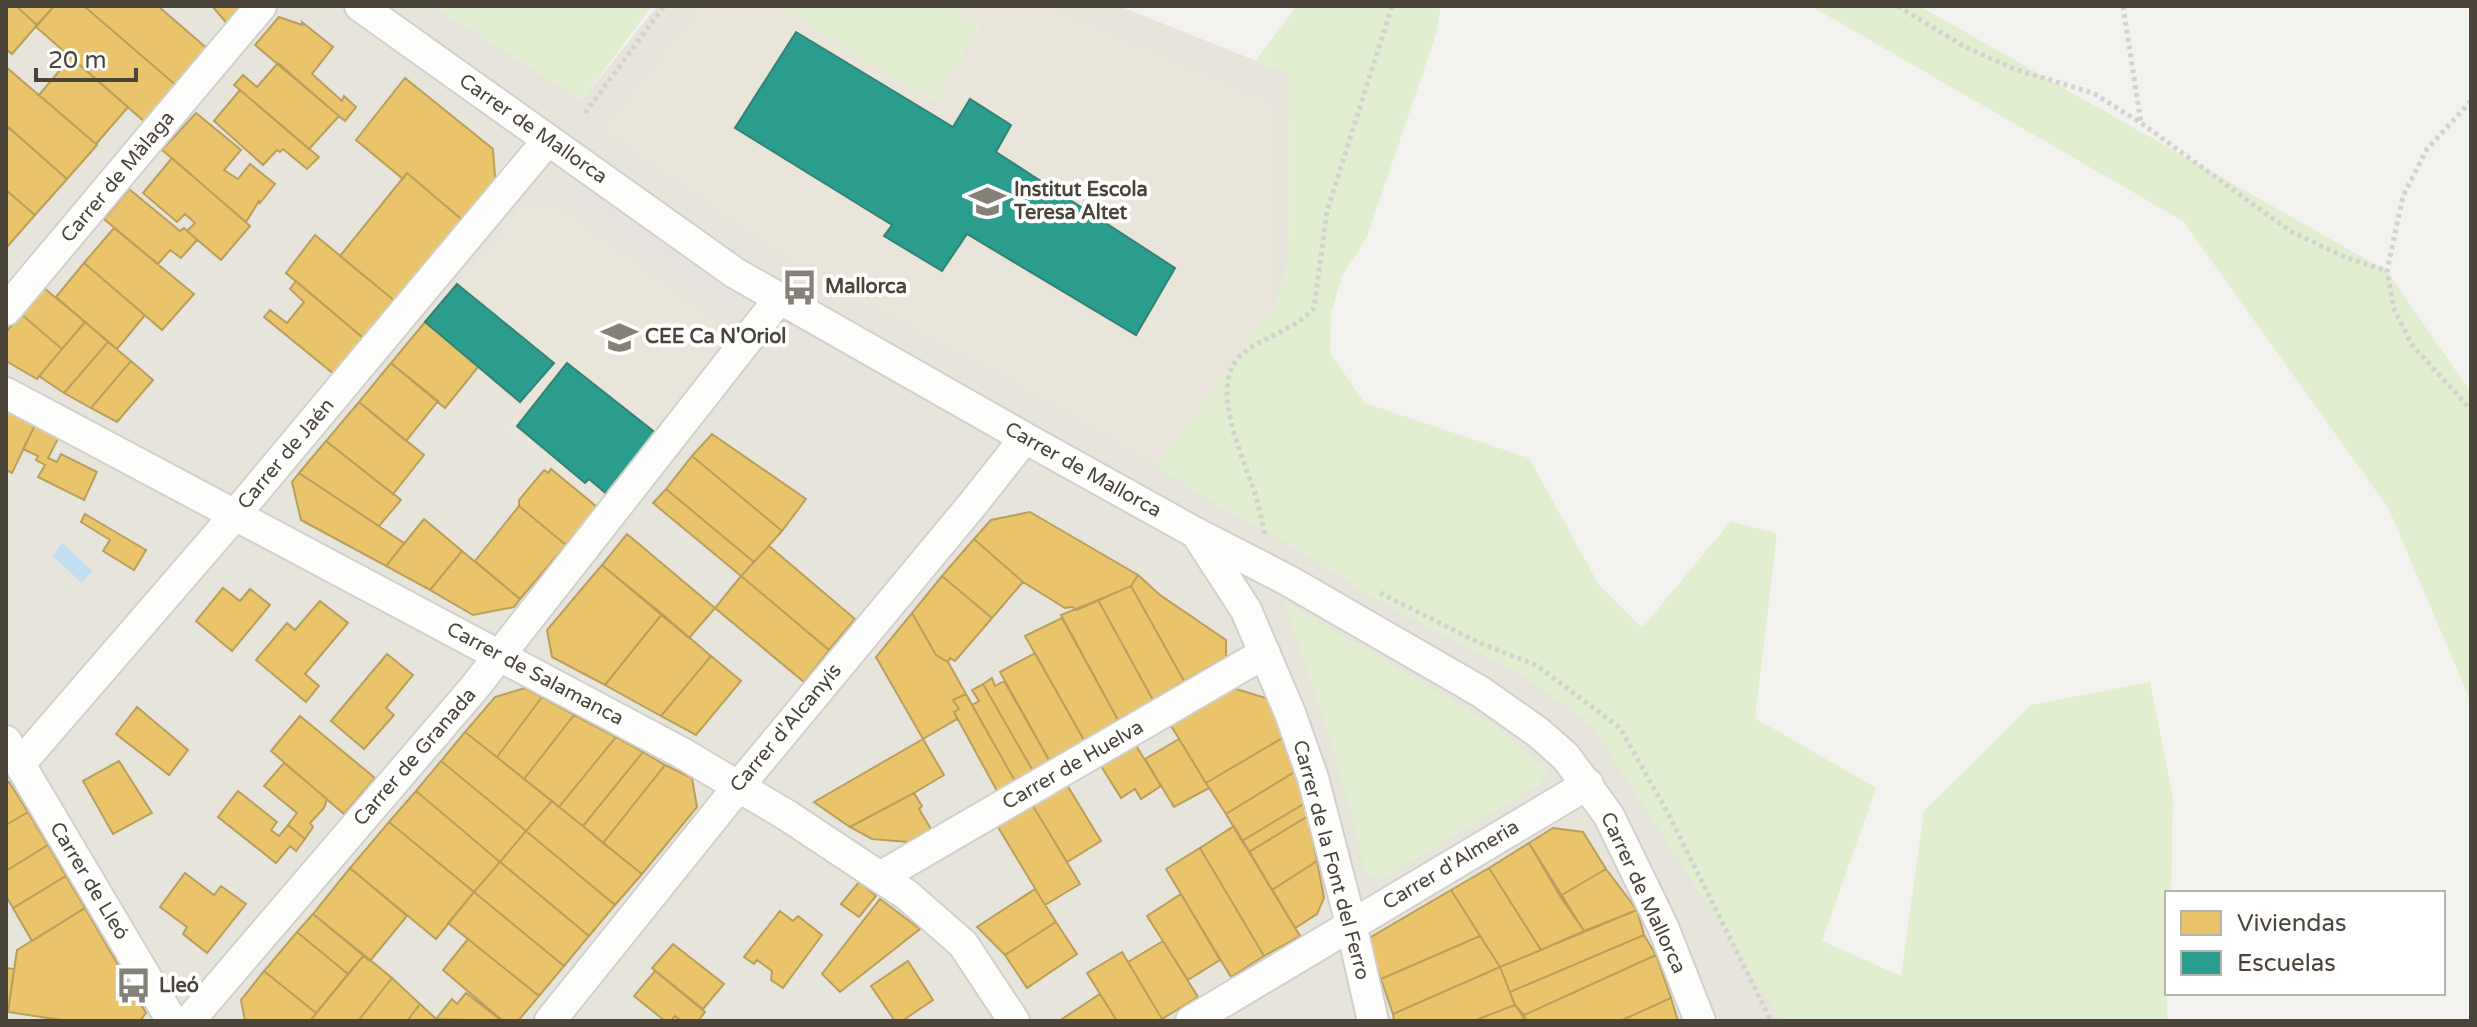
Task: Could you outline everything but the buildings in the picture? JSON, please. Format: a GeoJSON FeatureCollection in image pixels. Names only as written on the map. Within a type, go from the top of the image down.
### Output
{"type":"FeatureCollection","features":[{"type":"Feature","properties":{"kind":"street","name":"Carrer de Màlaga"},"geometry":{"type":"LineString","coordinates":[[6,310],[261,6]]}},
{"type":"Feature","properties":{"kind":"street","name":"Carrer de Mallorca"},"geometry":{"type":"LineString","coordinates":[[360,6],[735,273],[1194,532],[1289,581],[1481,692],[1539,733],[1566,757],[1609,816],[1663,927],[1700,1021]]}},
{"type":"Feature","properties":{"kind":"street","name":"Carrer de Jaén"},"geometry":{"type":"LineString","coordinates":[[13,752],[235,515],[548,140]]}},
{"type":"Feature","properties":{"kind":"street","name":"Carrer de Granada"},"geometry":{"type":"LineString","coordinates":[[189,1021],[500,655],[780,298]]}},
{"type":"Feature","properties":{"kind":"street","name":"Carrer de Salamanca"},"geometry":{"type":"LineString","coordinates":[[6,393],[682,753],[788,816],[907,895],[963,944],[1014,1021]]}},
{"type":"Feature","properties":{"kind":"street","name":"Carrer d'Alcanyís"},"geometry":{"type":"LineString","coordinates":[[550,1021],[1025,438]]}},
{"type":"Feature","properties":{"kind":"street","name":"Carrer de la Font del Ferro"},"geometry":{"type":"LineString","coordinates":[[1194,532],[1246,610],[1290,713],[1313,778],[1373,1021]]}},
{"type":"Feature","properties":{"kind":"street","name":"Carrer de Huelva"},"geometry":{"type":"LineString","coordinates":[[880,877],[1265,653]]}},
{"type":"Feature","properties":{"kind":"street","name":"Carrer de Lleó"},"geometry":{"type":"LineString","coordinates":[[13,752],[172,1021]]}},
{"type":"Feature","properties":{"kind":"street","name":"Carrer d'Almeria"},"geometry":{"type":"LineString","coordinates":[[1191,1021],[1588,784]]}},
{"type":"Feature","properties":{"kind":"path"},"geometry":{"type":"LineString","coordinates":[[585,113],[664,6]]}},
{"type":"Feature","properties":{"kind":"path"},"geometry":{"type":"LineString","coordinates":[[1289,581],[1265,534],[1231,420],[1228,385],[1237,358],[1307,317],[1314,308],[1327,211],[1392,6]]}},
{"type":"Feature","properties":{"kind":"path"},"geometry":{"type":"LineString","coordinates":[[1898,6],[1965,47],[2017,70],[2093,93],[2141,123],[2290,231],[2347,258],[2387,271]]}},
{"type":"Feature","properties":{"kind":"path"},"geometry":{"type":"LineString","coordinates":[[2123,6],[2141,123]]}},
{"type":"Feature","properties":{"kind":"path"},"geometry":{"type":"LineString","coordinates":[[2471,101],[2427,149],[2403,196],[2387,271],[2394,309],[2412,345],[2471,410]]}},
{"type":"Feature","properties":{"kind":"path"},"geometry":{"type":"LineString","coordinates":[[1379,592],[1482,644],[1536,665],[1620,728],[1669,815],[1771,1021]]}},
{"type":"Feature","properties":{"kind":"shaded area"},"geometry":{"type":"Polygon","coordinates":[[[6,6],[433,6],[582,100],[657,6],[1119,6],[1289,74],[1288,264],[1215,504],[1274,535],[1382,602],[1525,676],[1592,726],[1641,743],[1782,1021],[6,1021],[6,6]]]}},
{"type":"Feature","properties":{"kind":"shaded area","name":"Institut Escola Teresa Altet"},"geometry":{"type":"Polygon","coordinates":[[[700,6],[1049,6],[1271,100],[1275,121],[1274,307],[1156,467],[1035,396],[805,272],[600,130],[700,6]]]}},
{"type":"Feature","properties":{"kind":"shaded area"},"geometry":{"type":"Polygon","coordinates":[[[583,175],[743,292],[727,311],[568,198],[583,175]]]}},
{"type":"Feature","properties":{"kind":"shaded area","name":"CEE Ca N'Oriol"},"geometry":{"type":"Polygon","coordinates":[[[558,205],[713,317],[720,357],[597,507],[499,428],[553,363],[457,284],[521,206],[558,205]]]}},
{"type":"Feature","properties":{"kind":"green space"},"geometry":{"type":"Polygon","coordinates":[[[433,6],[652,6],[582,100],[433,6]]]}},
{"type":"Feature","properties":{"kind":"green space"},"geometry":{"type":"Polygon","coordinates":[[[780,6],[950,6],[981,26],[933,102],[780,6]]]}},
{"type":"Feature","properties":{"kind":"green space"},"geometry":{"type":"Polygon","coordinates":[[[1297,6],[1441,6],[1436,34],[1367,237],[1342,276],[1331,313],[1330,353],[1365,403],[1529,458],[1599,585],[1642,628],[1731,521],[1777,534],[1755,718],[1876,788],[1822,941],[1901,976],[1924,811],[2031,705],[2150,682],[2173,798],[2171,891],[2165,891],[2167,1021],[1782,1021],[1592,726],[1525,676],[1382,602],[1156,467],[1274,307],[1288,264],[1289,74],[1256,60],[1297,6]]]}},
{"type":"Feature","properties":{"kind":"green space"},"geometry":{"type":"Polygon","coordinates":[[[1811,6],[1919,6],[2387,271],[2471,393],[2471,713],[2470,700],[2389,509],[2183,221],[1811,6]]]}},
{"type":"Feature","properties":{"kind":"green space"},"geometry":{"type":"Polygon","coordinates":[[[1283,601],[1490,722],[1548,770],[1540,784],[1378,881],[1364,871],[1339,768],[1283,601]]]}},
{"type":"Feature","properties":{"kind":"water"},"geometry":{"type":"Polygon","coordinates":[[[62,543],[92,571],[82,583],[53,556],[62,543]]]}},
{"type":"Feature","properties":{"kind":"place","name":"Institut Escola Teresa Altet"},"geometry":{"type":"Point","coordinates":[988,201]}},
{"type":"Feature","properties":{"kind":"place","name":"Mallorca"},"geometry":{"type":"Point","coordinates":[799,287]}},
{"type":"Feature","properties":{"kind":"place","name":"CEE Ca N'Oriol"},"geometry":{"type":"Point","coordinates":[619,337]}},
{"type":"Feature","properties":{"kind":"place","name":"Lleó"},"geometry":{"type":"Point","coordinates":[133,986]}}]}
